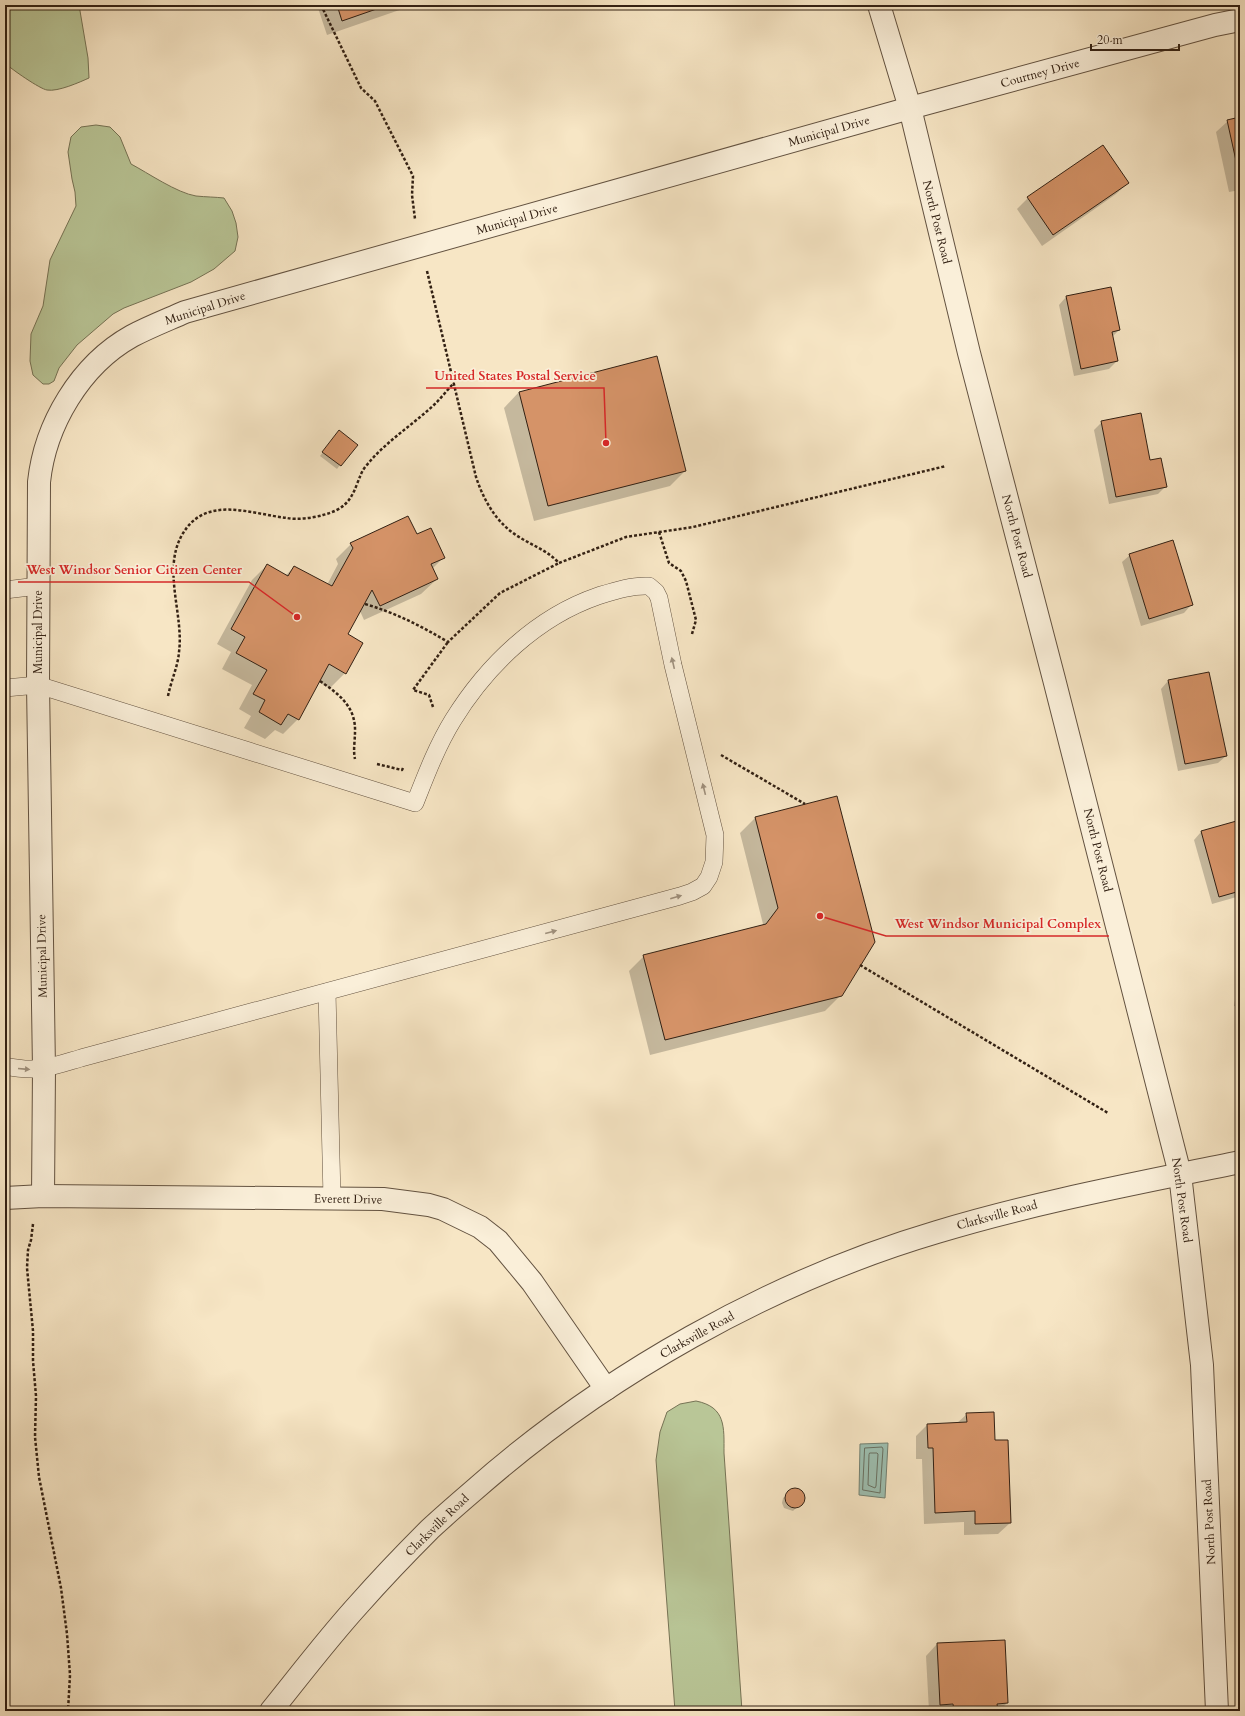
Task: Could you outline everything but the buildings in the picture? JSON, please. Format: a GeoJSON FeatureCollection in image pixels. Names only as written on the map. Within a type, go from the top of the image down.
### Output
{"type":"FeatureCollection","features":[{"type":"Feature","properties":{"kind":"street","name":"North Post Road"},"geometry":{"type":"LineString","coordinates":[[879,5],[910,108],[971,361],[1054,679],[1180,1174],[1202,1365],[1217,1711]]}},
{"type":"Feature","properties":{"kind":"street","name":"Courtney Drive"},"geometry":{"type":"LineString","coordinates":[[910,108],[1207,27],[1240,20]]}},
{"type":"Feature","properties":{"kind":"street","name":"Municipal Drive"},"geometry":{"type":"LineString","coordinates":[[39,1196],[44,1070],[38,685],[38,508],[41,464],[53,427],[78,383],[104,356],[131,337],[185,312],[910,108]]}},
{"type":"Feature","properties":{"kind":"street","name":"Clarksville Road"},"geometry":{"type":"LineString","coordinates":[[271,1711],[358,1605],[432,1527],[496,1470],[546,1430],[606,1389],[679,1344],[741,1311],[847,1263],[935,1232],[1025,1207],[1240,1162]]}},
{"type":"Feature","properties":{"kind":"street","name":"Everett Drive"},"geometry":{"type":"LineString","coordinates":[[5,1198],[39,1196],[332,1198],[383,1199],[429,1205],[462,1217],[480,1227],[498,1241],[516,1260],[606,1389]]}},
{"type":"Feature","properties":{"kind":"lane"},"geometry":{"type":"LineString","coordinates":[[5,590],[38,586]]}},
{"type":"Feature","properties":{"kind":"lane"},"geometry":{"type":"LineString","coordinates":[[5,688],[38,685],[415,803],[433,758],[453,720],[481,680],[508,652],[541,624],[581,602],[630,588],[649,586],[654,590],[659,598],[673,665],[712,822],[715,850],[712,870],[703,886],[692,892],[513,942],[81,1058],[44,1070],[24,1070],[5,1066]]}},
{"type":"Feature","properties":{"kind":"lane"},"geometry":{"type":"LineString","coordinates":[[327,992],[332,1198]]}},
{"type":"Feature","properties":{"kind":"path"},"geometry":{"type":"LineString","coordinates":[[321,5],[361,88],[376,101],[414,176],[412,195],[422,246],[476,477],[481,492],[489,506],[513,533],[547,552],[559,563]]}},
{"type":"Feature","properties":{"kind":"path"},"geometry":{"type":"LineString","coordinates":[[168,696],[180,651],[174,564],[177,545],[188,525],[210,512],[218,510],[248,511],[288,519],[322,516],[342,508],[349,500],[364,467],[379,449],[436,403],[454,383]]}},
{"type":"Feature","properties":{"kind":"path"},"geometry":{"type":"LineString","coordinates":[[433,709],[429,695],[413,690],[448,642],[500,593],[559,563],[626,537],[693,527],[946,466]]}},
{"type":"Feature","properties":{"kind":"path"},"geometry":{"type":"LineString","coordinates":[[659,532],[669,563],[681,570],[686,580],[696,620],[692,636]]}},
{"type":"Feature","properties":{"kind":"path"},"geometry":{"type":"LineString","coordinates":[[365,604],[391,612],[448,642]]}},
{"type":"Feature","properties":{"kind":"path"},"geometry":{"type":"LineString","coordinates":[[320,681],[344,699],[352,710],[355,727],[354,759],[361,760]]}},
{"type":"Feature","properties":{"kind":"path"},"geometry":{"type":"LineString","coordinates":[[717,753],[805,804]]}},
{"type":"Feature","properties":{"kind":"path"},"geometry":{"type":"LineString","coordinates":[[375,764],[402,770],[406,763]]}},
{"type":"Feature","properties":{"kind":"path"},"geometry":{"type":"LineString","coordinates":[[860,965],[1108,1113]]}},
{"type":"Feature","properties":{"kind":"path"},"geometry":{"type":"LineString","coordinates":[[39,1196],[28,1250],[27,1268],[33,1331],[36,1396],[35,1437],[40,1477],[61,1588],[67,1634],[70,1675],[68,1711]]}},
{"type":"Feature","properties":{"kind":"green space"},"geometry":{"type":"Polygon","coordinates":[[[5,5],[79,5],[88,58],[89,78],[57,90],[47,90],[32,83],[8,66],[5,63],[5,5]]]}},
{"type":"Feature","properties":{"kind":"green space"},"geometry":{"type":"Polygon","coordinates":[[[96,125],[110,127],[120,137],[131,164],[172,187],[188,194],[224,198],[232,211],[238,237],[235,251],[214,269],[191,282],[124,308],[113,314],[77,345],[59,368],[54,381],[49,384],[43,384],[33,375],[30,361],[31,334],[43,306],[50,260],[76,206],[68,152],[71,137],[81,127],[96,125]]]}},
{"type":"Feature","properties":{"kind":"green space"},"geometry":{"type":"Polygon","coordinates":[[[696,1401],[713,1408],[718,1413],[723,1427],[742,1711],[675,1711],[656,1460],[660,1432],[667,1412],[680,1404],[696,1401]]]}},
{"type":"Feature","properties":{"kind":"water"},"geometry":{"type":"Polygon","coordinates":[[[888,1443],[885,1498],[859,1495],[860,1444],[888,1443]]]}},
{"type":"Feature","properties":{"kind":"place","name":"United States Postal Service"},"geometry":{"type":"Point","coordinates":[606,443]}},
{"type":"Feature","properties":{"kind":"place","name":"West Windsor Senior Citizen Center"},"geometry":{"type":"Point","coordinates":[297,617]}},
{"type":"Feature","properties":{"kind":"place","name":"West Windsor Municipal Complex"},"geometry":{"type":"Point","coordinates":[820,916]}}]}
